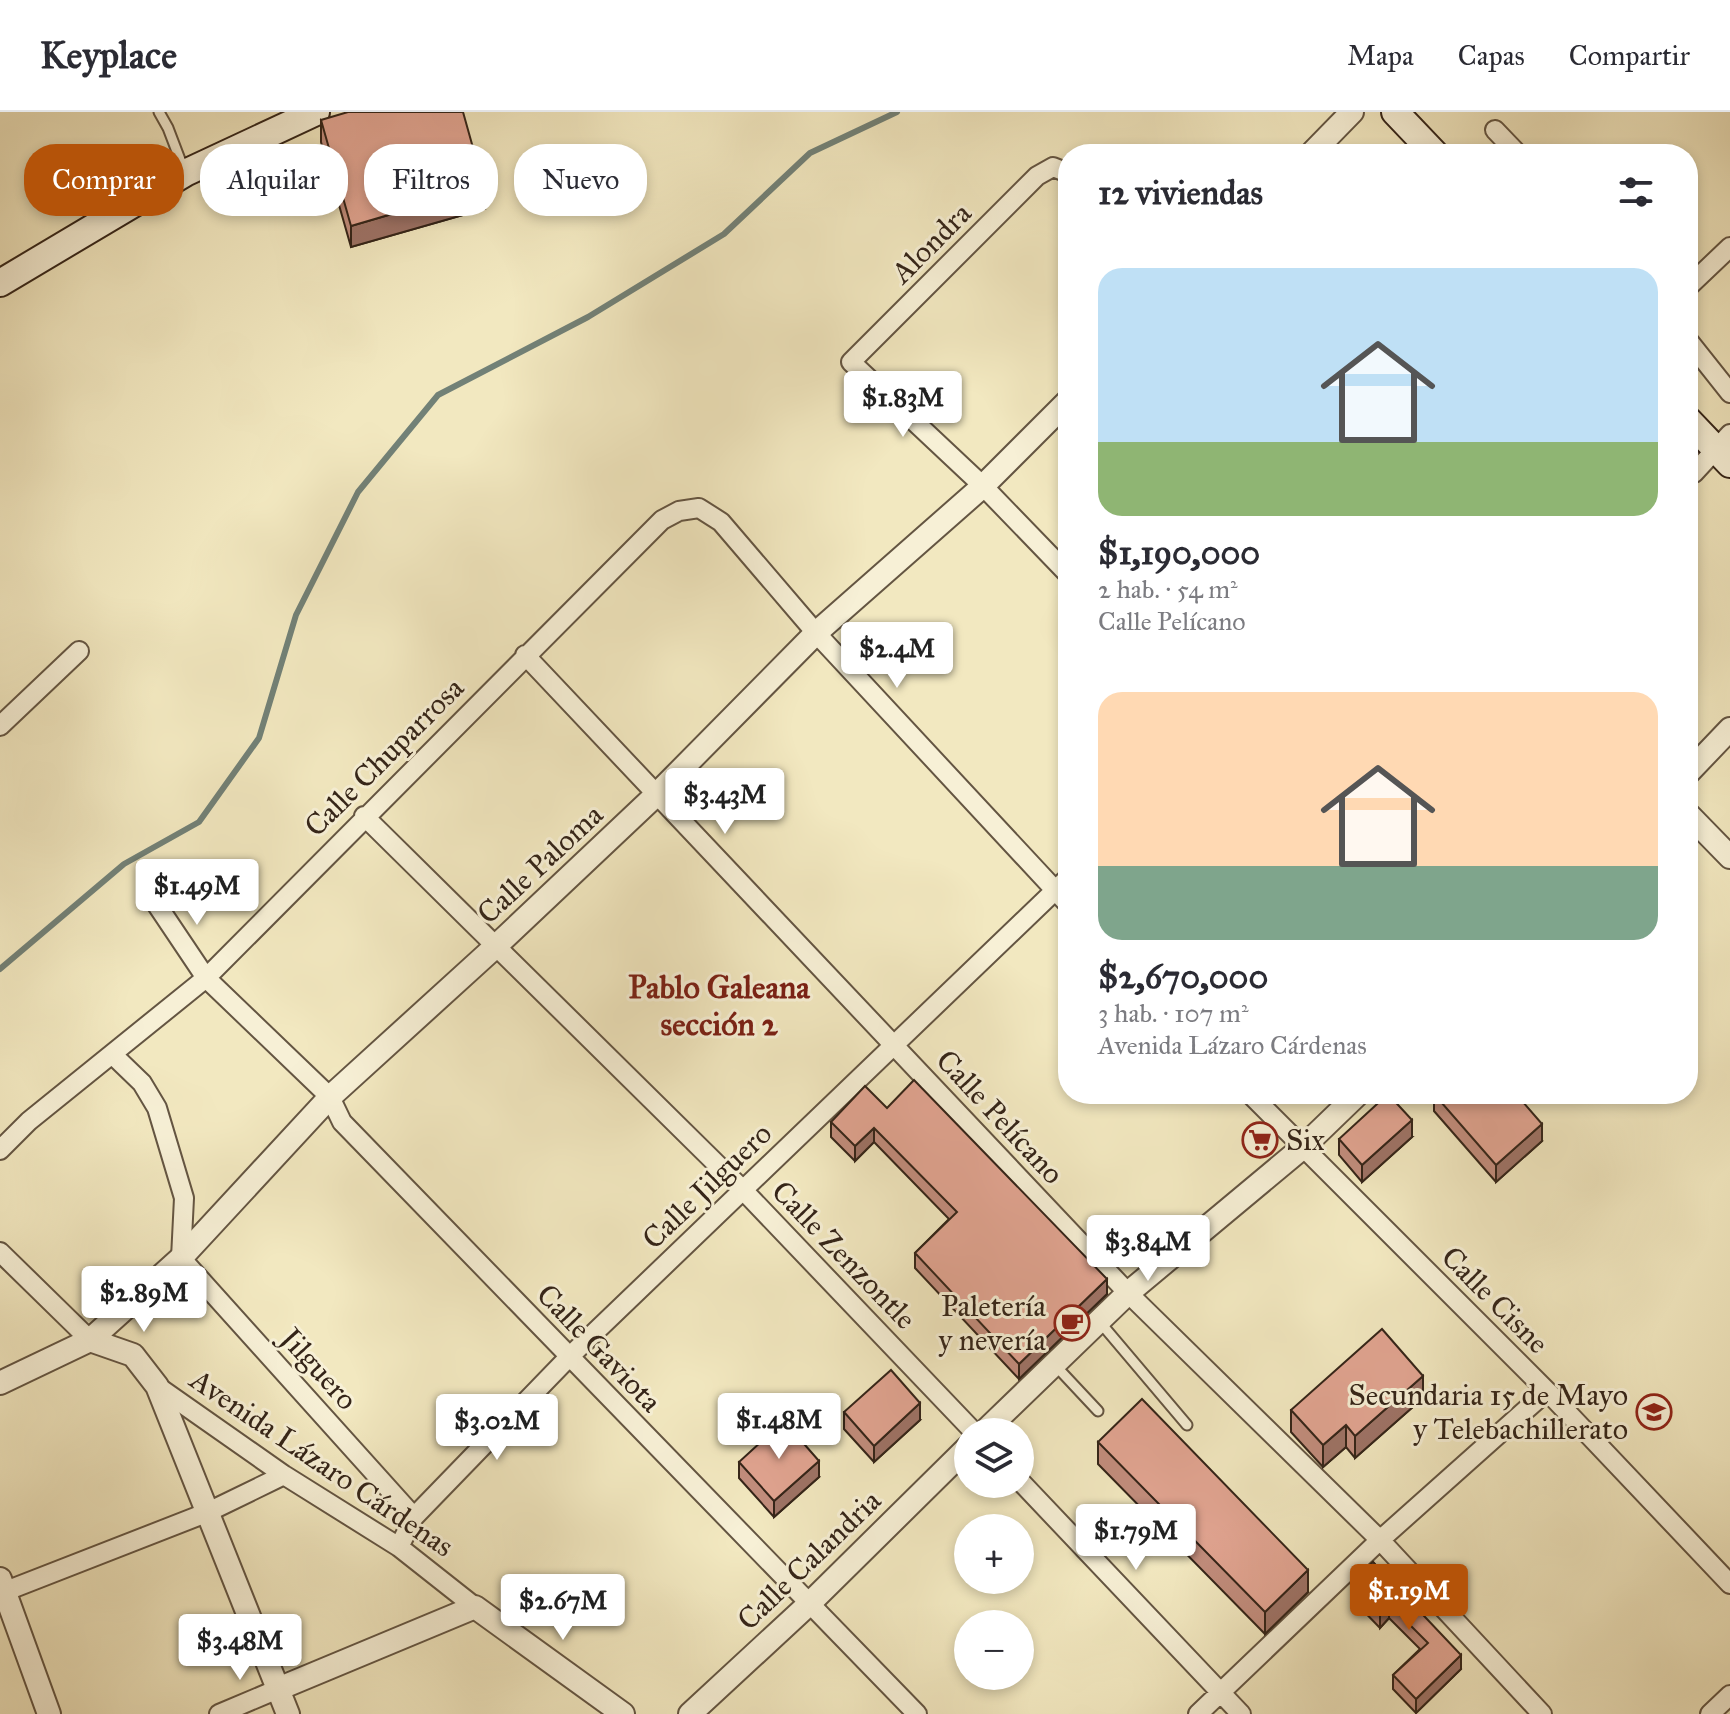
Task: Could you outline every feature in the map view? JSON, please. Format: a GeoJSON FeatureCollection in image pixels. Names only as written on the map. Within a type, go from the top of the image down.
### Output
{"type":"FeatureCollection","features":[{"type":"Feature","properties":{"kind":"main road"},"geometry":{"type":"LineString","coordinates":[[0,283],[185,173],[316,112]]}},
{"type":"Feature","properties":{"kind":"main road"},"geometry":{"type":"LineString","coordinates":[[1395,112],[1425,144]]}},
{"type":"Feature","properties":{"kind":"main road"},"geometry":{"type":"LineString","coordinates":[[1698,428],[1725,449]]}},
{"type":"Feature","properties":{"kind":"street"},"geometry":{"type":"LineString","coordinates":[[1321,144],[1352,112]]}},
{"type":"Feature","properties":{"kind":"street"},"geometry":{"type":"LineString","coordinates":[[1495,130],[1508,144]]}},
{"type":"Feature","properties":{"kind":"street","name":"Alondra"},"geometry":{"type":"LineString","coordinates":[[983,486],[851,362],[1037,176],[1058,171]]}},
{"type":"Feature","properties":{"kind":"street"},"geometry":{"type":"LineString","coordinates":[[1698,277],[1730,247]]}},
{"type":"Feature","properties":{"kind":"street"},"geometry":{"type":"LineString","coordinates":[[1698,353],[1730,393]]}},
{"type":"Feature","properties":{"kind":"street","name":"Calle Paloma"},"geometry":{"type":"LineString","coordinates":[[0,1383],[90,1340],[181,1258],[330,1097],[657,794],[816,633],[983,486],[1058,411]]}},
{"type":"Feature","properties":{"kind":"street"},"geometry":{"type":"LineString","coordinates":[[1698,470],[1725,449]]}},
{"type":"Feature","properties":{"kind":"street"},"geometry":{"type":"LineString","coordinates":[[983,486],[1058,564]]}},
{"type":"Feature","properties":{"kind":"street","name":"Calle Chuparrosa"},"geometry":{"type":"LineString","coordinates":[[0,1150],[29,1121],[206,978],[662,520],[679,511],[699,508],[721,522],[816,633]]}},
{"type":"Feature","properties":{"kind":"street"},"geometry":{"type":"LineString","coordinates":[[816,633],[1058,881]]}},
{"type":"Feature","properties":{"kind":"street"},"geometry":{"type":"LineString","coordinates":[[0,726],[79,651]]}},
{"type":"Feature","properties":{"kind":"street","name":"Calle Pelícano"},"geometry":{"type":"LineString","coordinates":[[525,655],[1128,1293],[1380,1540],[1542,1714]]}},
{"type":"Feature","properties":{"kind":"street"},"geometry":{"type":"LineString","coordinates":[[1698,763],[1730,729]]}},
{"type":"Feature","properties":{"kind":"street","name":"Calle Zenzontle"},"geometry":{"type":"LineString","coordinates":[[364,816],[743,1190],[961,1418]]}},
{"type":"Feature","properties":{"kind":"street"},"geometry":{"type":"LineString","coordinates":[[1698,824],[1730,857]]}},
{"type":"Feature","properties":{"kind":"street","name":"Calle Jilguero"},"geometry":{"type":"LineString","coordinates":[[399,1547],[414,1517],[569,1357],[1058,887]]}},
{"type":"Feature","properties":{"kind":"street","name":"Calle Gaviota"},"geometry":{"type":"LineString","coordinates":[[153,899],[206,978],[330,1097],[342,1122],[917,1714]]}},
{"type":"Feature","properties":{"kind":"street"},"geometry":{"type":"LineString","coordinates":[[113,1055],[142,1083],[157,1108],[184,1198],[181,1258]]}},
{"type":"Feature","properties":{"kind":"street","name":"Calle Cisne"},"geometry":{"type":"LineString","coordinates":[[1260,1104],[1547,1391],[1730,1584]]}},
{"type":"Feature","properties":{"kind":"street"},"geometry":{"type":"LineString","coordinates":[[998,1418],[1128,1293],[1302,1148],[1348,1104]]}},
{"type":"Feature","properties":{"kind":"street"},"geometry":{"type":"LineString","coordinates":[[312,1117],[342,1122]]}},
{"type":"Feature","properties":{"kind":"street","name":"Avenida Lázaro Cárdenas"},"geometry":{"type":"LineString","coordinates":[[0,1252],[90,1340],[133,1355],[157,1386],[284,1475],[399,1547],[475,1607],[623,1714]]}},
{"type":"Feature","properties":{"kind":"street","name":"Jilguero"},"geometry":{"type":"LineString","coordinates":[[181,1258],[414,1517]]}},
{"type":"Feature","properties":{"kind":"street"},"geometry":{"type":"LineString","coordinates":[[157,1386],[288,1714]]}},
{"type":"Feature","properties":{"kind":"street"},"geometry":{"type":"LineString","coordinates":[[1198,1714],[1380,1540],[1547,1391]]}},
{"type":"Feature","properties":{"kind":"street","name":"Calle Calandria"},"geometry":{"type":"LineString","coordinates":[[690,1714],[809,1604],[954,1461]]}},
{"type":"Feature","properties":{"kind":"street"},"geometry":{"type":"LineString","coordinates":[[49,1714],[5,1600],[206,1513],[284,1475]]}},
{"type":"Feature","properties":{"kind":"street"},"geometry":{"type":"LineString","coordinates":[[1034,1496],[1241,1714]]}},
{"type":"Feature","properties":{"kind":"street"},"geometry":{"type":"LineString","coordinates":[[219,1714],[475,1607]]}},
{"type":"Feature","properties":{"kind":"street"},"geometry":{"type":"LineString","coordinates":[[1710,1714],[1730,1695]]}},
{"type":"Feature","properties":{"kind":"lane"},"geometry":{"type":"LineString","coordinates":[[159,112],[185,173]]}},
{"type":"Feature","properties":{"kind":"lane"},"geometry":{"type":"LineString","coordinates":[[1099,1321],[1187,1425]]}},
{"type":"Feature","properties":{"kind":"lane"},"geometry":{"type":"LineString","coordinates":[[1054,1364],[1098,1411]]}},
{"type":"Feature","properties":{"kind":"building"},"geometry":{"type":"Polygon","coordinates":[[[348,112],[463,112],[472,144],[364,144],[364,216],[385,216],[351,226],[348,215],[348,144],[328,144],[321,120],[348,112]]]}},
{"type":"Feature","properties":{"kind":"building"},"geometry":{"type":"Polygon","coordinates":[[[914,1080],[1107,1279],[1019,1364],[915,1253],[957,1212],[874,1128],[855,1146],[831,1122],[865,1086],[887,1108],[914,1080]]]}},
{"type":"Feature","properties":{"kind":"building"},"geometry":{"type":"Polygon","coordinates":[[[1377,1104],[1397,1104],[1412,1120],[1362,1165],[1339,1139],[1377,1104]]]}},
{"type":"Feature","properties":{"kind":"building"},"geometry":{"type":"Polygon","coordinates":[[[1443,1104],[1525,1104],[1542,1124],[1496,1165],[1443,1104]]]}},
{"type":"Feature","properties":{"kind":"building"},"geometry":{"type":"Polygon","coordinates":[[[1382,1329],[1423,1376],[1355,1436],[1346,1425],[1323,1445],[1291,1410],[1382,1329]]]}},
{"type":"Feature","properties":{"kind":"building"},"geometry":{"type":"Polygon","coordinates":[[[891,1370],[920,1403],[874,1446],[844,1412],[891,1370]]]}},
{"type":"Feature","properties":{"kind":"building"},"geometry":{"type":"Polygon","coordinates":[[[1142,1399],[1308,1570],[1265,1612],[1098,1442],[1142,1399]]]}},
{"type":"Feature","properties":{"kind":"building"},"geometry":{"type":"Polygon","coordinates":[[[784,1421],[819,1461],[774,1501],[739,1462],[784,1421]]]}},
{"type":"Feature","properties":{"kind":"building"},"geometry":{"type":"Polygon","coordinates":[[[1373,1562],[1461,1655],[1416,1699],[1393,1675],[1428,1643],[1389,1604],[1380,1614],[1351,1584],[1373,1562]]]}},
{"type":"Feature","properties":{"kind":"waterway"},"geometry":{"type":"LineString","coordinates":[[0,969],[124,864],[199,822],[259,738],[296,615],[358,492],[438,395],[588,317],[724,234],[810,153],[897,112]]}},
{"type":"Feature","properties":{"kind":"place","name":"Six"},"geometry":{"type":"Point","coordinates":[1260,1140]}},
{"type":"Feature","properties":{"kind":"place","name":"Paletería y nevería"},"geometry":{"type":"Point","coordinates":[1072,1323]}},
{"type":"Feature","properties":{"kind":"place","name":"Secundaria 15 de Mayo y Telebachillerato"},"geometry":{"type":"Point","coordinates":[1654,1412]}},
{"type":"Feature","properties":{"kind":"district","name":"Pablo Galeana sección 2"},"geometry":{"type":"Point","coordinates":[719,1006]}}]}
